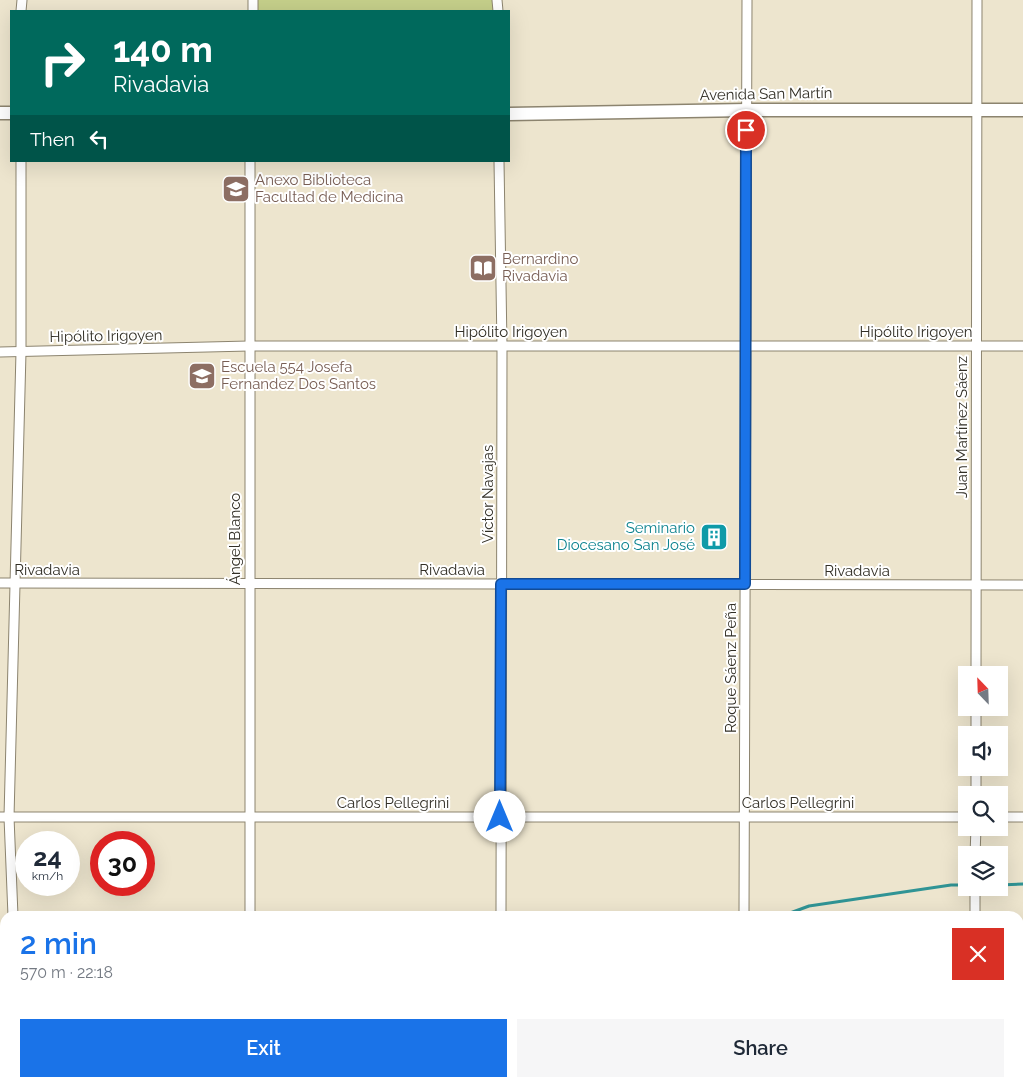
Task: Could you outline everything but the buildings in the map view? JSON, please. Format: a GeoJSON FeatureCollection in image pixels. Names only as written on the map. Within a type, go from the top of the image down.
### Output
{"type":"FeatureCollection","features":[{"type":"Feature","properties":{"kind":"main road","name":"Avenida San Martín"},"geometry":{"type":"LineString","coordinates":[[510,114],[976,108],[1023,110]]}},
{"type":"Feature","properties":{"kind":"street","name":"Roque Sáenz Peña"},"geometry":{"type":"LineString","coordinates":[[744,911],[747,0]]}},
{"type":"Feature","properties":{"kind":"street","name":"Juan Martínez Sáenz"},"geometry":{"type":"LineString","coordinates":[[976,666],[977,0]]}},
{"type":"Feature","properties":{"kind":"street"},"geometry":{"type":"LineString","coordinates":[[13,911],[4,817],[21,352],[21,162]]}},
{"type":"Feature","properties":{"kind":"street","name":"Ángel Blanco"},"geometry":{"type":"LineString","coordinates":[[250,162],[248,817],[250,911]]}},
{"type":"Feature","properties":{"kind":"street","name":"Víctor Navajas"},"geometry":{"type":"LineString","coordinates":[[499,162],[502,346],[501,911]]}},
{"type":"Feature","properties":{"kind":"street","name":"Hipólito Irigoyen"},"geometry":{"type":"LineString","coordinates":[[0,352],[249,346],[1023,346]]}},
{"type":"Feature","properties":{"kind":"street","name":"Rivadavia"},"geometry":{"type":"LineString","coordinates":[[0,583],[1023,585]]}},
{"type":"Feature","properties":{"kind":"street","name":"Carlos Pellegrini"},"geometry":{"type":"LineString","coordinates":[[4,817],[958,817]]}},
{"type":"Feature","properties":{"kind":"street"},"geometry":{"type":"LineString","coordinates":[[1008,817],[1023,817]]}},
{"type":"Feature","properties":{"kind":"street"},"geometry":{"type":"LineString","coordinates":[[975,896],[975,911]]}},
{"type":"Feature","properties":{"kind":"green space"},"geometry":{"type":"Polygon","coordinates":[[[253,0],[497,0],[498,10],[253,10],[253,0]]]}},
{"type":"Feature","properties":{"kind":"waterway"},"geometry":{"type":"LineString","coordinates":[[1008,885],[1023,884]]}},
{"type":"Feature","properties":{"kind":"waterway"},"geometry":{"type":"LineString","coordinates":[[796,911],[809,906],[958,885]]}},
{"type":"Feature","properties":{"kind":"place","name":"Anexo Biblioteca Facultad de Medicina"},"geometry":{"type":"Point","coordinates":[236,189]}},
{"type":"Feature","properties":{"kind":"place","name":"Bernardino Rivadavia"},"geometry":{"type":"Point","coordinates":[483,268]}},
{"type":"Feature","properties":{"kind":"place","name":"Escuela 554 Josefa Fernandez Dos Santos"},"geometry":{"type":"Point","coordinates":[202,376]}},
{"type":"Feature","properties":{"kind":"place","name":"Seminario Diocesano San José"},"geometry":{"type":"Point","coordinates":[714,537]}},
{"type":"Feature","properties":{"kind":"route"},"geometry":{"type":"LineString","coordinates":[[500,817],[501,584],[745,584],[746,130]]}}]}
